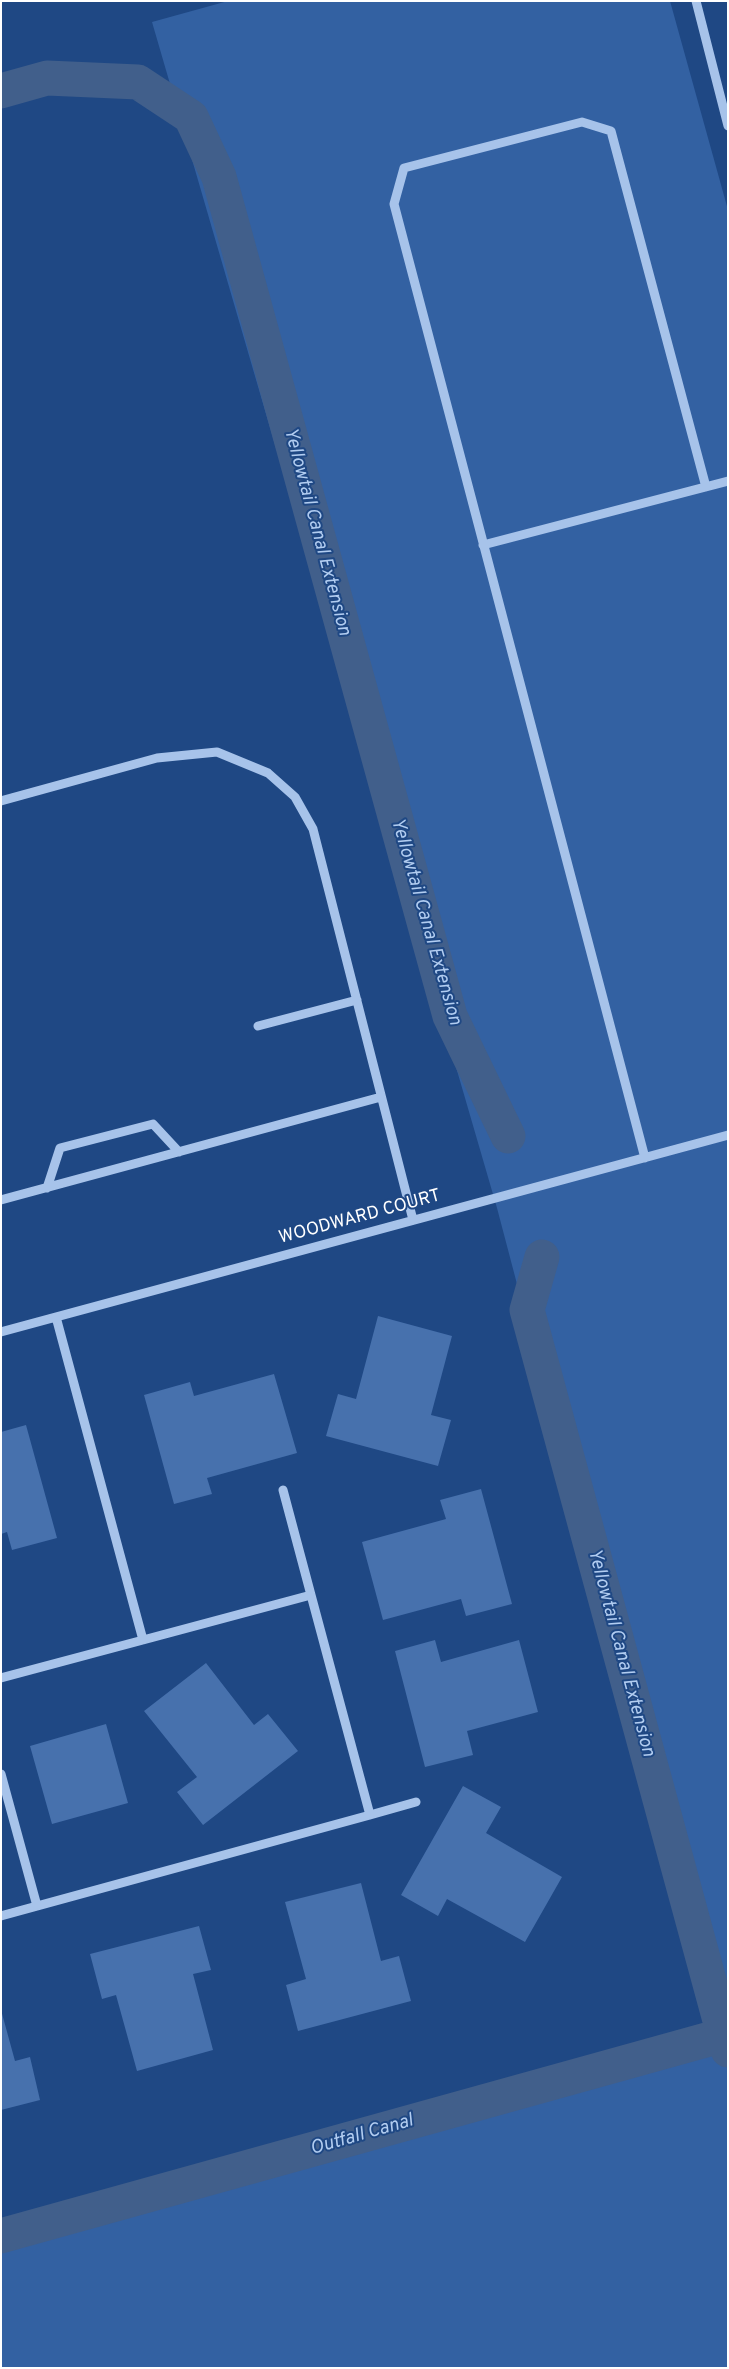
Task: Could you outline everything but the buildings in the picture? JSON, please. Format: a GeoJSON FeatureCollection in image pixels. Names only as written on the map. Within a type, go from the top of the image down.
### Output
{"type":"FeatureCollection","features":[{"type":"Feature","properties":{"kind":"street"},"geometry":{"type":"LineString","coordinates":[[696,1],[728,126]]}},
{"type":"Feature","properties":{"kind":"street"},"geometry":{"type":"LineString","coordinates":[[645,1158],[394,204],[404,168],[582,122],[611,131],[706,487]]}},
{"type":"Feature","properties":{"kind":"street"},"geometry":{"type":"LineString","coordinates":[[484,545],[728,481]]}},
{"type":"Feature","properties":{"kind":"street"},"geometry":{"type":"LineString","coordinates":[[1,801],[157,758],[217,752],[268,773],[296,797],[313,829],[413,1220]]}},
{"type":"Feature","properties":{"kind":"street"},"geometry":{"type":"LineString","coordinates":[[258,1026],[357,1000]]}},
{"type":"Feature","properties":{"kind":"street"},"geometry":{"type":"LineString","coordinates":[[1,1200],[382,1097]]}},
{"type":"Feature","properties":{"kind":"street"},"geometry":{"type":"LineString","coordinates":[[47,1188],[60,1148],[153,1124],[179,1152]]}},
{"type":"Feature","properties":{"kind":"street","name":"WOODWARD COURT"},"geometry":{"type":"LineString","coordinates":[[1,1332],[728,1135]]}},
{"type":"Feature","properties":{"kind":"street"},"geometry":{"type":"LineString","coordinates":[[56,1317],[143,1640]]}},
{"type":"Feature","properties":{"kind":"street"},"geometry":{"type":"LineString","coordinates":[[283,1490],[370,1814]]}},
{"type":"Feature","properties":{"kind":"street"},"geometry":{"type":"LineString","coordinates":[[1,1678],[311,1595]]}},
{"type":"Feature","properties":{"kind":"street"},"geometry":{"type":"LineString","coordinates":[[1,1774],[37,1906]]}},
{"type":"Feature","properties":{"kind":"street"},"geometry":{"type":"LineString","coordinates":[[1,1916],[416,1802]]}},
{"type":"Feature","properties":{"kind":"shaded area"},"geometry":{"type":"Polygon","coordinates":[[[228,1],[670,1],[728,210],[728,2368],[1,2368],[1,2249],[719,2052],[497,1208],[152,22],[228,1]]]}},
{"type":"Feature","properties":{"kind":"waterway","name":"Yellowtail Canal Extension"},"geometry":{"type":"LineString","coordinates":[[1,91],[47,78],[138,82],[191,117],[219,177],[450,1016],[508,1136]]}},
{"type":"Feature","properties":{"kind":"waterway","name":"Yellowtail Canal Extension"},"geometry":{"type":"LineString","coordinates":[[542,1257],[527,1310],[728,2050]]}},
{"type":"Feature","properties":{"kind":"waterway","name":"Outfall Canal"},"geometry":{"type":"LineString","coordinates":[[1,2236],[724,2035]]}}]}
